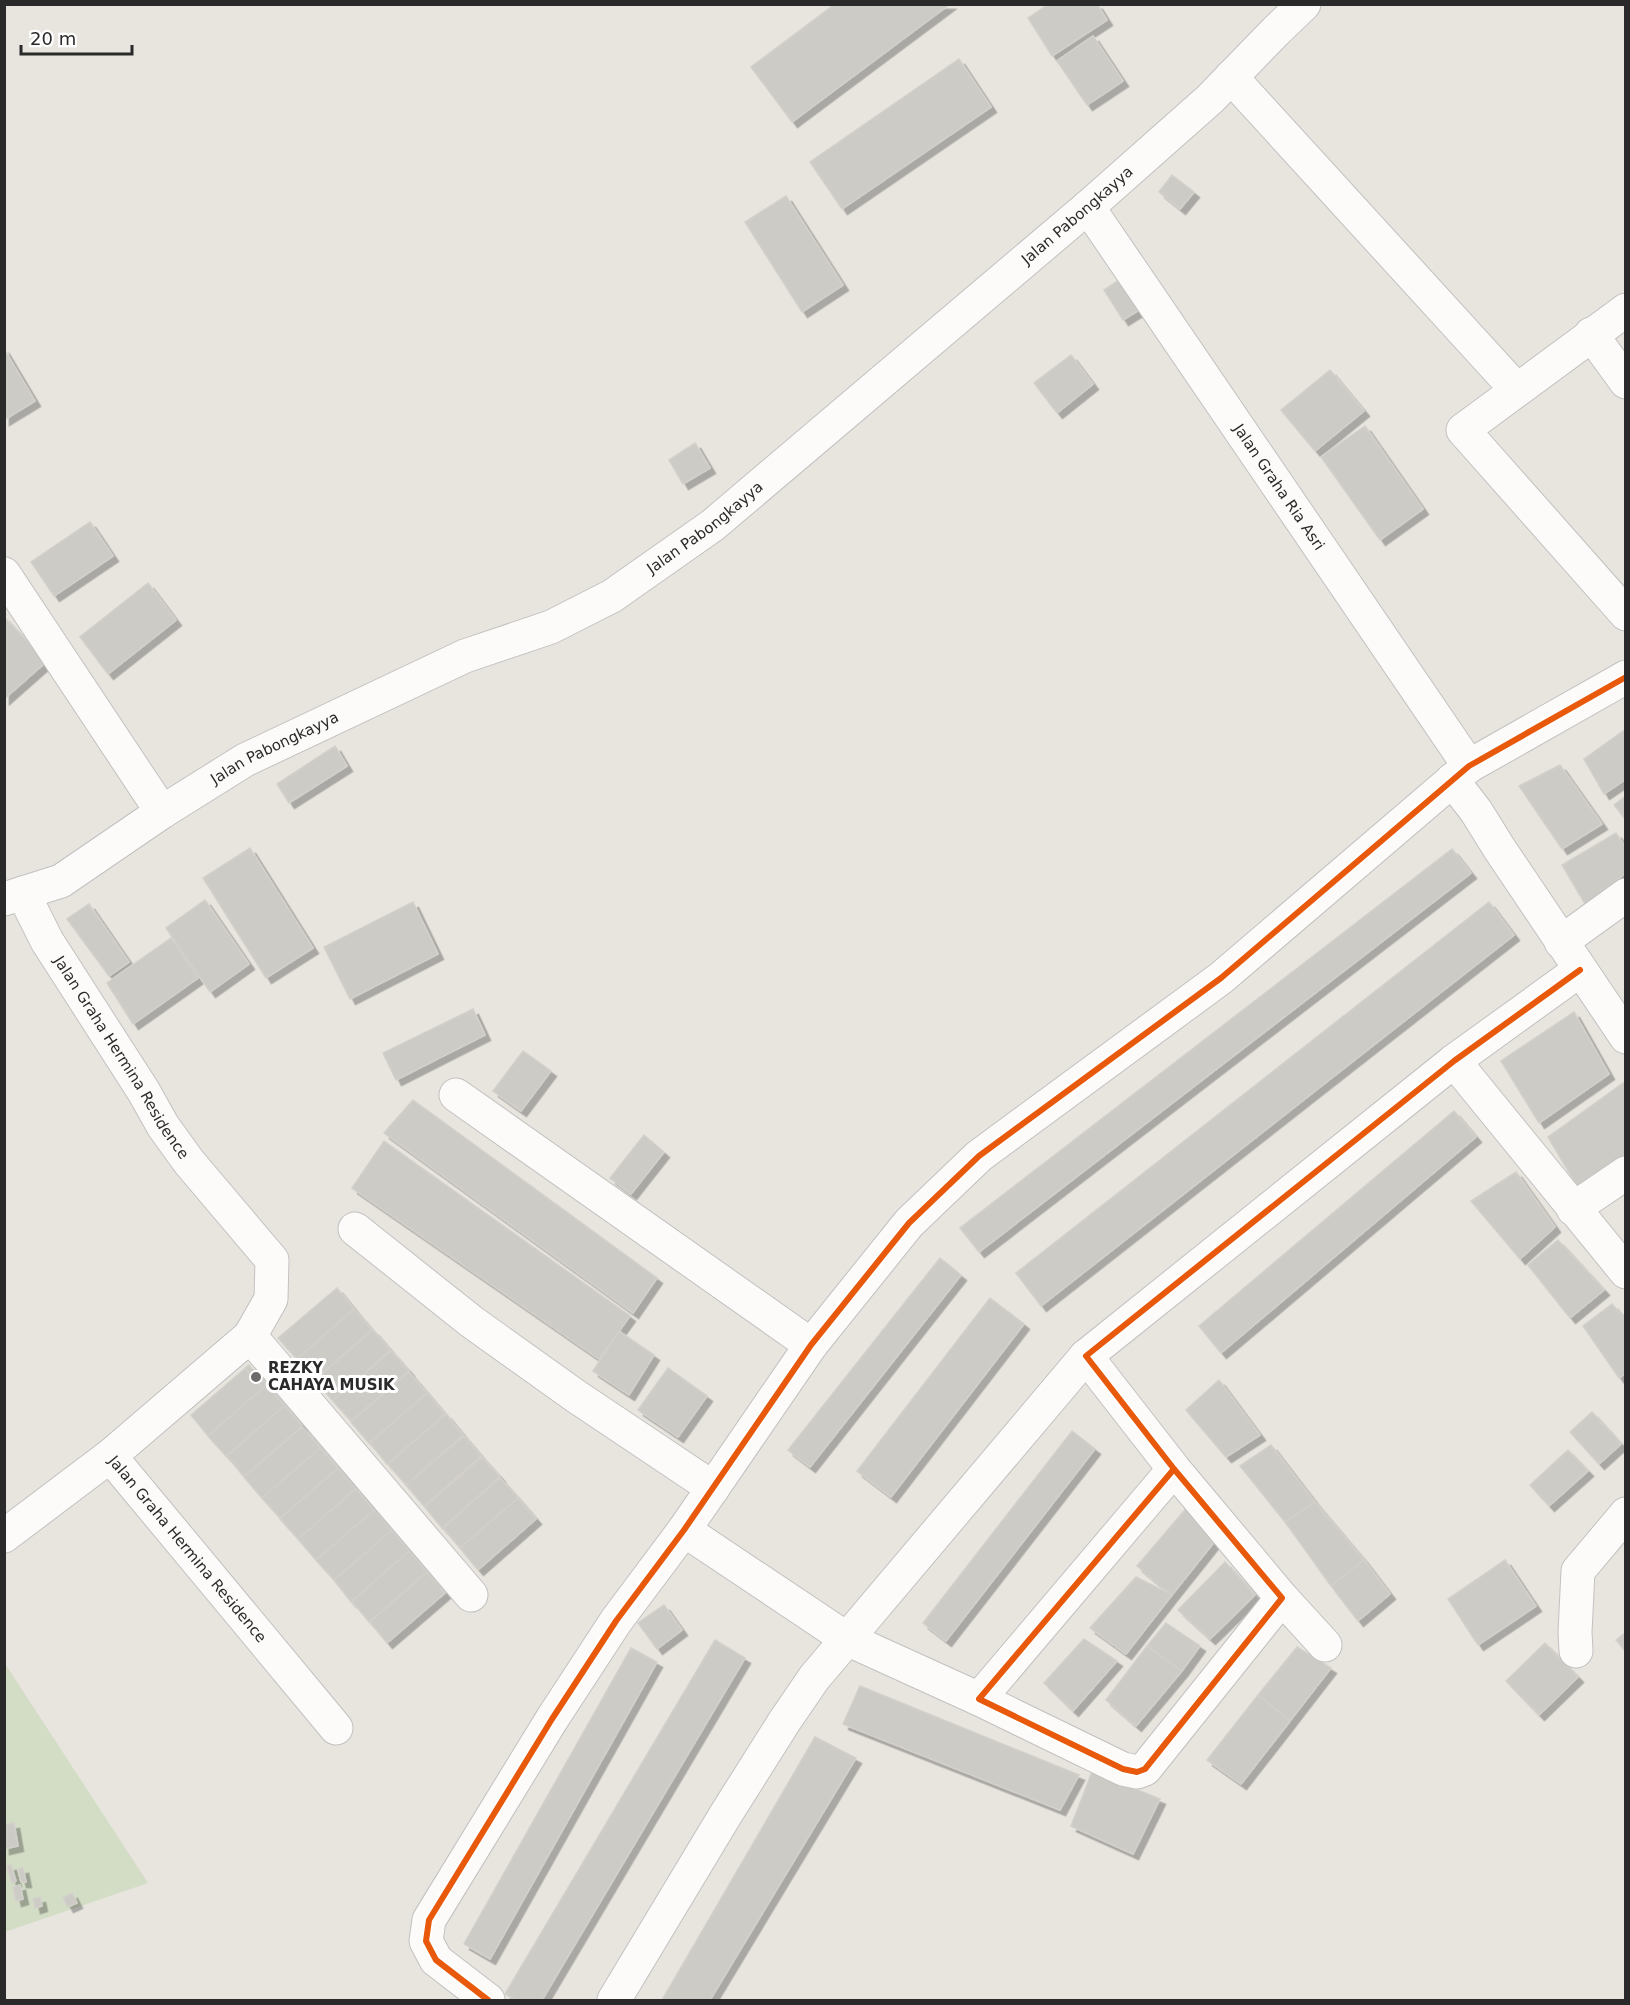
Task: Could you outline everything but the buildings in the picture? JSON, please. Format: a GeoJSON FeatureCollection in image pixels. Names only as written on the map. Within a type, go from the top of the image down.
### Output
{"type":"FeatureCollection","features":[{"type":"Feature","properties":{"kind":"street","name":"Jalan Pabongkayya"},"geometry":{"type":"LineString","coordinates":[[14,896],[62,881],[162,812],[245,760],[465,656],[551,627],[612,596],[713,525],[1088,207],[1210,99],[1304,4]]}},
{"type":"Feature","properties":{"kind":"street"},"geometry":{"type":"LineString","coordinates":[[1231,77],[1516,389]]}},
{"type":"Feature","properties":{"kind":"street","name":"Jalan Graha Ria Asri"},"geometry":{"type":"LineString","coordinates":[[1088,207],[1460,773],[1476,811],[1626,1037]]}},
{"type":"Feature","properties":{"kind":"street"},"geometry":{"type":"LineString","coordinates":[[1626,310],[1463,430],[1626,614]]}},
{"type":"Feature","properties":{"kind":"street"},"geometry":{"type":"LineString","coordinates":[[1591,334],[1626,382]]}},
{"type":"Feature","properties":{"kind":"street"},"geometry":{"type":"LineString","coordinates":[[4,574],[162,812]]}},
{"type":"Feature","properties":{"kind":"street"},"geometry":{"type":"LineString","coordinates":[[488,2001],[436,1960],[426,1941],[429,1920],[552,1719],[616,1620],[684,1530],[811,1345],[909,1223],[979,1156],[1221,978],[1460,773],[1626,677]]}},
{"type":"Feature","properties":{"kind":"street"},"geometry":{"type":"LineString","coordinates":[[1561,942],[1626,895]]}},
{"type":"Feature","properties":{"kind":"street","name":"Jalan Graha Hermina Residence"},"geometry":{"type":"LineString","coordinates":[[14,896],[144,1092],[163,1126],[189,1162],[272,1260],[271,1299],[249,1336],[110,1456],[336,1728]]}},
{"type":"Feature","properties":{"kind":"street"},"geometry":{"type":"LineString","coordinates":[[614,2001],[726,1814],[814,1678],[1086,1356],[1454,1061],[1580,970]]}},
{"type":"Feature","properties":{"kind":"street"},"geometry":{"type":"LineString","coordinates":[[1454,1061],[1626,1272]]}},
{"type":"Feature","properties":{"kind":"street"},"geometry":{"type":"LineString","coordinates":[[456,1095],[811,1345]]}},
{"type":"Feature","properties":{"kind":"street"},"geometry":{"type":"LineString","coordinates":[[1573,1209],[1626,1173]]}},
{"type":"Feature","properties":{"kind":"street"},"geometry":{"type":"LineString","coordinates":[[355,1229],[491,1336],[713,1488]]}},
{"type":"Feature","properties":{"kind":"street"},"geometry":{"type":"LineString","coordinates":[[249,1336],[471,1595]]}},
{"type":"Feature","properties":{"kind":"street"},"geometry":{"type":"LineString","coordinates":[[1086,1356],[1174,1469],[1282,1598],[1325,1645]]}},
{"type":"Feature","properties":{"kind":"street"},"geometry":{"type":"LineString","coordinates":[[4,1536],[110,1456]]}},
{"type":"Feature","properties":{"kind":"street"},"geometry":{"type":"LineString","coordinates":[[979,1699],[1174,1469]]}},
{"type":"Feature","properties":{"kind":"street"},"geometry":{"type":"LineString","coordinates":[[1576,1651],[1578,1571],[1626,1514]]}},
{"type":"Feature","properties":{"kind":"street"},"geometry":{"type":"LineString","coordinates":[[684,1530],[848,1639],[979,1699],[1122,1769],[1137,1772],[1145,1769],[1282,1598]]}},
{"type":"Feature","properties":{"kind":"green space"},"geometry":{"type":"Polygon","coordinates":[[[4,1662],[148,1883],[5,1932],[4,1932],[4,1662]]]}},
{"type":"Feature","properties":{"kind":"cycle path"},"geometry":{"type":"LineString","coordinates":[[488,2000],[436,1960],[426,1941],[429,1920],[552,1719],[616,1621],[684,1530],[811,1345],[909,1223],[979,1156],[1221,978],[1469,766],[1626,677]]}},
{"type":"Feature","properties":{"kind":"cycle path"},"geometry":{"type":"LineString","coordinates":[[1174,1469],[979,1699],[1123,1769],[1137,1772],[1145,1769],[1282,1598],[1174,1469],[1086,1356],[1454,1061],[1580,970]]}},
{"type":"Feature","properties":{"kind":"place","name":"REZKY CAHAYA MUSIK"},"geometry":{"type":"Point","coordinates":[256,1377]}}]}
